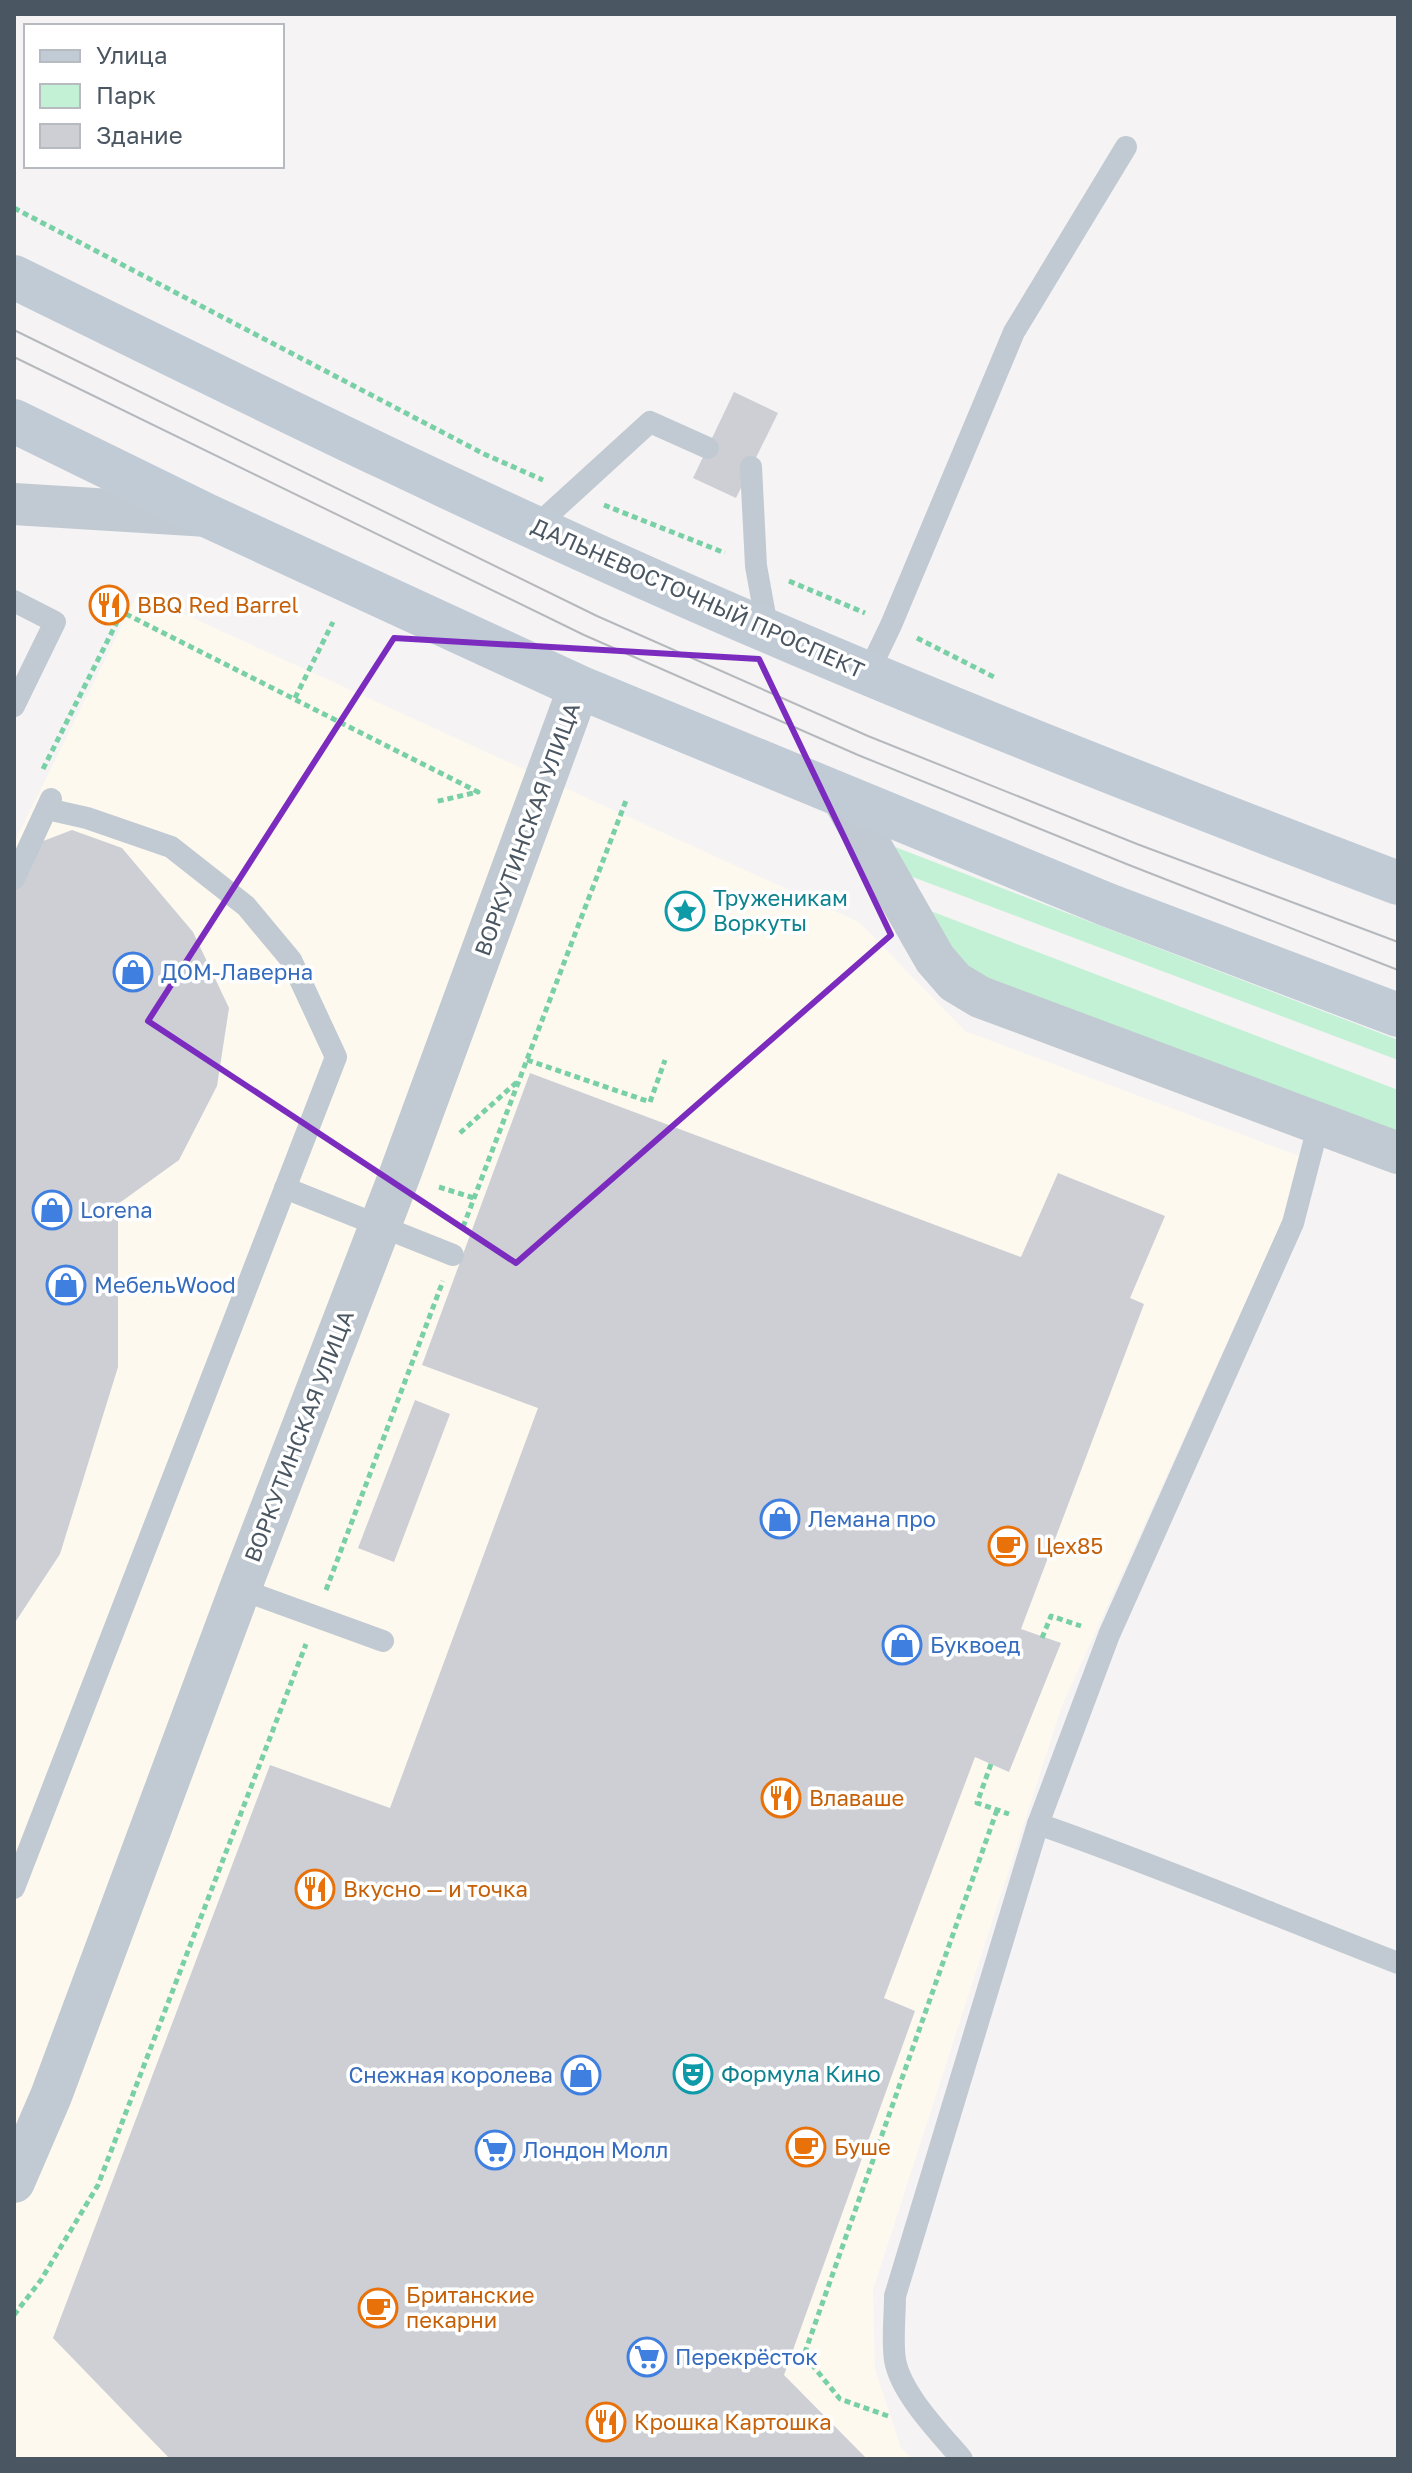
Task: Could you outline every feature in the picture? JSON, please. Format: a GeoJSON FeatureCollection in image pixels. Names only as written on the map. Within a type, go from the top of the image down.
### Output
{"type":"FeatureCollection","features":[{"type":"Feature","properties":{"kind":"main road","name":"ДАЛЬНЕВОСТОЧНЫЙ ПРОСПЕКТ"},"geometry":{"type":"LineString","coordinates":[[14,277],[325,430],[768,632],[1169,796],[1398,883]]}},
{"type":"Feature","properties":{"kind":"main road"},"geometry":{"type":"LineString","coordinates":[[14,421],[208,516],[579,687],[1108,905],[1398,1015]]}},
{"type":"Feature","properties":{"kind":"street"},"geometry":{"type":"LineString","coordinates":[[14,504],[208,516]]}},
{"type":"Feature","properties":{"kind":"street","name":"ВОРКУТИНСКАЯ УЛИЦА"},"geometry":{"type":"LineString","coordinates":[[14,2182],[51,2096],[240,1589],[380,1226],[579,687]]}},
{"type":"Feature","properties":{"kind":"street"},"geometry":{"type":"LineString","coordinates":[[843,798],[935,959],[955,982],[980,997],[1398,1153]]}},
{"type":"Feature","properties":{"kind":"lane"},"geometry":{"type":"LineString","coordinates":[[868,673],[1014,332],[1126,147]]}},
{"type":"Feature","properties":{"kind":"lane"},"geometry":{"type":"LineString","coordinates":[[535,527],[650,422],[708,448]]}},
{"type":"Feature","properties":{"kind":"lane"},"geometry":{"type":"LineString","coordinates":[[751,467],[756,566],[768,632]]}},
{"type":"Feature","properties":{"kind":"lane"},"geometry":{"type":"LineString","coordinates":[[14,601],[55,622],[14,706]]}},
{"type":"Feature","properties":{"kind":"lane"},"geometry":{"type":"LineString","coordinates":[[14,879],[22,841],[49,804],[171,847],[246,906],[291,960],[336,1057],[14,1888]]}},
{"type":"Feature","properties":{"kind":"lane"},"geometry":{"type":"LineString","coordinates":[[962,2459],[921,2409],[895,2361],[895,2296],[1038,1824],[1109,1635],[1293,1223],[1319,1123]]}},
{"type":"Feature","properties":{"kind":"lane"},"geometry":{"type":"LineString","coordinates":[[285,1188],[453,1255]]}},
{"type":"Feature","properties":{"kind":"lane"},"geometry":{"type":"LineString","coordinates":[[240,1589],[383,1641]]}},
{"type":"Feature","properties":{"kind":"lane"},"geometry":{"type":"LineString","coordinates":[[1038,1824],[1127,1855],[1398,1963]]}},
{"type":"Feature","properties":{"kind":"path"},"geometry":{"type":"LineString","coordinates":[[14,208],[484,454],[573,493],[674,531],[891,625]]}},
{"type":"Feature","properties":{"kind":"path"},"geometry":{"type":"LineString","coordinates":[[49,804],[37,781],[122,612],[478,792],[434,802]]}},
{"type":"Feature","properties":{"kind":"path"},"geometry":{"type":"LineString","coordinates":[[295,698],[333,622]]}},
{"type":"Feature","properties":{"kind":"path"},"geometry":{"type":"LineString","coordinates":[[14,2315],[41,2280],[98,2185],[627,798]]}},
{"type":"Feature","properties":{"kind":"path"},"geometry":{"type":"LineString","coordinates":[[527,1060],[650,1102],[665,1060]]}},
{"type":"Feature","properties":{"kind":"path"},"geometry":{"type":"LineString","coordinates":[[452,1140],[519,1080]]}},
{"type":"Feature","properties":{"kind":"path"},"geometry":{"type":"LineString","coordinates":[[435,1185],[474,1198]]}},
{"type":"Feature","properties":{"kind":"path"},"geometry":{"type":"LineString","coordinates":[[1042,1638],[1051,1616],[1109,1635]]}},
{"type":"Feature","properties":{"kind":"path"},"geometry":{"type":"LineString","coordinates":[[991,1764],[977,1803],[1038,1824]]}},
{"type":"Feature","properties":{"kind":"path"},"geometry":{"type":"LineString","coordinates":[[896,2419],[840,2399],[804,2355],[997,1810]]}},
{"type":"Feature","properties":{"kind":"highlighted area"},"geometry":{"type":"Polygon","coordinates":[[[394,638],[759,659],[891,935],[516,1263],[148,1021],[394,638]]]}},
{"type":"Feature","properties":{"kind":"shaded area"},"geometry":{"type":"Polygon","coordinates":[[[138,593],[859,922],[965,1031],[1310,1160],[1062,1706],[873,2290],[875,2369],[901,2448],[913,2459],[14,2459],[14,843],[138,593]]]}},
{"type":"Feature","properties":{"kind":"green space"},"geometry":{"type":"Polygon","coordinates":[[[895,847],[1398,1040],[1398,1060],[910,876],[895,847]]]}},
{"type":"Feature","properties":{"kind":"green space"},"geometry":{"type":"Polygon","coordinates":[[[928,910],[1398,1090],[1398,1136],[975,977],[955,957],[928,910]]]}},
{"type":"Feature","properties":{"kind":"building"},"geometry":{"type":"Polygon","coordinates":[[[734,392],[778,413],[736,498],[693,478],[734,392]]]}},
{"type":"Feature","properties":{"kind":"building","name":"МебельWood"},"geometry":{"type":"Polygon","coordinates":[[[72,830],[122,848],[193,932],[229,1008],[217,1086],[179,1160],[118,1204],[118,1367],[60,1554],[14,1624],[14,884],[30,846],[72,830]]]}},
{"type":"Feature","properties":{"kind":"building"},"geometry":{"type":"Polygon","coordinates":[[[530,1073],[1021,1257],[1058,1173],[1165,1216],[1130,1298],[1144,1304],[1021,1629],[1061,1643],[1009,1772],[975,1757],[884,1998],[915,2011],[784,2375],[867,2459],[170,2459],[53,2338],[270,1765],[390,1808],[538,1408],[422,1365],[530,1073]]]}},
{"type":"Feature","properties":{"kind":"building"},"geometry":{"type":"Polygon","coordinates":[[[415,1400],[450,1414],[394,1562],[358,1548],[415,1400]]]}},
{"type":"Feature","properties":{"kind":"tram line"},"geometry":{"type":"LineString","coordinates":[[14,330],[597,616],[868,736],[1137,844],[1398,942]]}},
{"type":"Feature","properties":{"kind":"tram line"},"geometry":{"type":"LineString","coordinates":[[14,357],[584,635],[858,755],[1398,970]]}},
{"type":"Feature","properties":{"kind":"place","name":"BBQ Red Barrel"},"geometry":{"type":"Point","coordinates":[109,605]}},
{"type":"Feature","properties":{"kind":"place","name":"Труженикам Воркуты"},"geometry":{"type":"Point","coordinates":[685,911]}},
{"type":"Feature","properties":{"kind":"place","name":"ДОМ-Лаверна"},"geometry":{"type":"Point","coordinates":[133,972]}},
{"type":"Feature","properties":{"kind":"place","name":"Lorena"},"geometry":{"type":"Point","coordinates":[52,1210]}},
{"type":"Feature","properties":{"kind":"place","name":"МебельWood"},"geometry":{"type":"Point","coordinates":[66,1285]}},
{"type":"Feature","properties":{"kind":"place","name":"Лемана про"},"geometry":{"type":"Point","coordinates":[780,1519]}},
{"type":"Feature","properties":{"kind":"place","name":"Цех85"},"geometry":{"type":"Point","coordinates":[1008,1546]}},
{"type":"Feature","properties":{"kind":"place","name":"Буквоед"},"geometry":{"type":"Point","coordinates":[902,1645]}},
{"type":"Feature","properties":{"kind":"place","name":"Влаваше"},"geometry":{"type":"Point","coordinates":[781,1798]}},
{"type":"Feature","properties":{"kind":"place","name":"Вкусно — и точка"},"geometry":{"type":"Point","coordinates":[315,1889]}},
{"type":"Feature","properties":{"kind":"place","name":"Формула Кино"},"geometry":{"type":"Point","coordinates":[693,2074]}},
{"type":"Feature","properties":{"kind":"place","name":"Снежная королева"},"geometry":{"type":"Point","coordinates":[581,2075]}},
{"type":"Feature","properties":{"kind":"place","name":"Буше"},"geometry":{"type":"Point","coordinates":[806,2147]}},
{"type":"Feature","properties":{"kind":"place","name":"Лондон Молл"},"geometry":{"type":"Point","coordinates":[495,2150]}},
{"type":"Feature","properties":{"kind":"place","name":"Британские пекарни"},"geometry":{"type":"Point","coordinates":[378,2308]}},
{"type":"Feature","properties":{"kind":"place","name":"Перекрёсток"},"geometry":{"type":"Point","coordinates":[647,2357]}},
{"type":"Feature","properties":{"kind":"place","name":"Крошка Картошка"},"geometry":{"type":"Point","coordinates":[606,2422]}}]}
